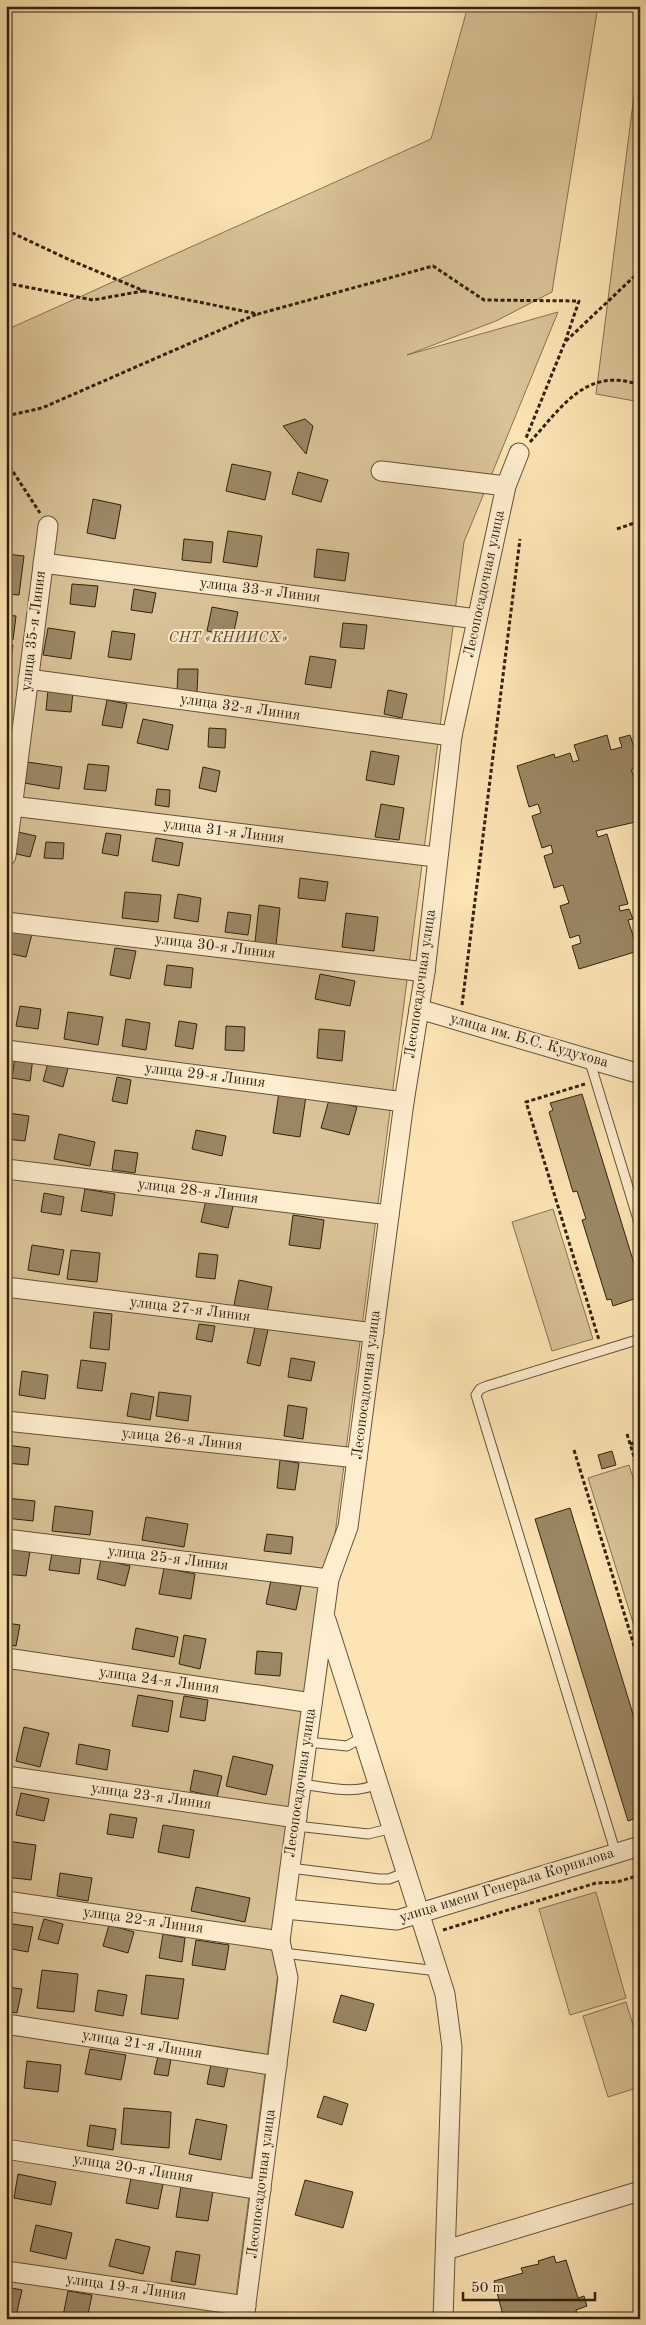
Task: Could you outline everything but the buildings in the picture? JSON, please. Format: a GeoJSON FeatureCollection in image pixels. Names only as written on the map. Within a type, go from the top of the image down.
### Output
{"type":"FeatureCollection","features":[{"type":"Feature","properties":{"kind":"street","name":"Лесопосадочная улица"},"geometry":{"type":"LineString","coordinates":[[245,2312],[288,1978],[282,1947],[296,1822],[329,1579],[348,1527],[404,1102],[424,972],[436,857],[452,736],[506,486],[519,454]]}},
{"type":"Feature","properties":{"kind":"street"},"geometry":{"type":"LineString","coordinates":[[381,471],[506,486]]}},
{"type":"Feature","properties":{"kind":"street","name":"улица 35-я Линия"},"geometry":{"type":"LineString","coordinates":[[6,856],[48,526]]}},
{"type":"Feature","properties":{"kind":"street","name":"улица 33-я Линия"},"geometry":{"type":"LineString","coordinates":[[43,563],[478,619]]}},
{"type":"Feature","properties":{"kind":"street","name":"улица 32-я Линия"},"geometry":{"type":"LineString","coordinates":[[28,679],[452,736]]}},
{"type":"Feature","properties":{"kind":"street","name":"улица 31-я Линия"},"geometry":{"type":"LineString","coordinates":[[12,806],[436,857]]}},
{"type":"Feature","properties":{"kind":"street","name":"улица 30-я Линия"},"geometry":{"type":"LineString","coordinates":[[6,922],[424,972]]}},
{"type":"Feature","properties":{"kind":"street","name":"улица им. Б.С. Кудухова"},"geometry":{"type":"LineString","coordinates":[[419,1009],[588,1057],[640,1074]]}},
{"type":"Feature","properties":{"kind":"street","name":"улица 29-я Линия"},"geometry":{"type":"LineString","coordinates":[[6,1050],[404,1102]]}},
{"type":"Feature","properties":{"kind":"street","name":"улица 28-я Линия"},"geometry":{"type":"LineString","coordinates":[[6,1169],[389,1215]]}},
{"type":"Feature","properties":{"kind":"street","name":"улица 27-я Линия"},"geometry":{"type":"LineString","coordinates":[[6,1287],[374,1333]]}},
{"type":"Feature","properties":{"kind":"street","name":"улица 26-я Линия"},"geometry":{"type":"LineString","coordinates":[[6,1421],[357,1458]]}},
{"type":"Feature","properties":{"kind":"street","name":"улица 25-я Линия"},"geometry":{"type":"LineString","coordinates":[[6,1539],[329,1579]]}},
{"type":"Feature","properties":{"kind":"street"},"geometry":{"type":"LineString","coordinates":[[324,1614],[446,1994],[452,2047],[442,2319]]}},
{"type":"Feature","properties":{"kind":"street","name":"улица 24-я Линия"},"geometry":{"type":"LineString","coordinates":[[6,1658],[312,1703]]}},
{"type":"Feature","properties":{"kind":"street","name":"улица 23-я Линия"},"geometry":{"type":"LineString","coordinates":[[6,1776],[296,1822]]}},
{"type":"Feature","properties":{"kind":"street","name":"улица имени Генерала Корнилова"},"geometry":{"type":"LineString","coordinates":[[285,1910],[397,1920],[640,1846]]}},
{"type":"Feature","properties":{"kind":"street","name":"улица 22-я Линия"},"geometry":{"type":"LineString","coordinates":[[6,1901],[282,1947]]}},
{"type":"Feature","properties":{"kind":"street","name":"улица 21-я Линия"},"geometry":{"type":"LineString","coordinates":[[6,2024],[277,2066]]}},
{"type":"Feature","properties":{"kind":"street","name":"улица 20-я Линия"},"geometry":{"type":"LineString","coordinates":[[6,2149],[261,2190]]}},
{"type":"Feature","properties":{"kind":"street"},"geometry":{"type":"LineString","coordinates":[[446,2250],[640,2191]]}},
{"type":"Feature","properties":{"kind":"street","name":"улица 19-я Линия"},"geometry":{"type":"LineString","coordinates":[[6,2271],[245,2312]]}},
{"type":"Feature","properties":{"kind":"lane"},"geometry":{"type":"LineString","coordinates":[[588,1057],[640,1226]]}},
{"type":"Feature","properties":{"kind":"lane"},"geometry":{"type":"LineString","coordinates":[[616,1854],[476,1395],[480,1389],[487,1386],[640,1339]]}},
{"type":"Feature","properties":{"kind":"lane"},"geometry":{"type":"LineString","coordinates":[[307,1742],[347,1746],[364,1737]]}},
{"type":"Feature","properties":{"kind":"lane"},"geometry":{"type":"LineString","coordinates":[[301,1784],[364,1790],[378,1783]]}},
{"type":"Feature","properties":{"kind":"lane"},"geometry":{"type":"LineString","coordinates":[[296,1822],[368,1834],[393,1828]]}},
{"type":"Feature","properties":{"kind":"lane"},"geometry":{"type":"LineString","coordinates":[[290,1868],[380,1879],[388,1879],[407,1872]]}},
{"type":"Feature","properties":{"kind":"lane"},"geometry":{"type":"LineString","coordinates":[[282,1947],[438,1971]]}},
{"type":"Feature","properties":{"kind":"path"},"geometry":{"type":"LineString","coordinates":[[6,230],[70,260],[144,291],[258,314]]}},
{"type":"Feature","properties":{"kind":"path"},"geometry":{"type":"LineString","coordinates":[[6,416],[42,408],[258,314],[433,266],[484,300],[579,301],[565,342],[519,454]]}},
{"type":"Feature","properties":{"kind":"path"},"geometry":{"type":"LineString","coordinates":[[565,342],[640,271]]}},
{"type":"Feature","properties":{"kind":"path"},"geometry":{"type":"LineString","coordinates":[[6,283],[94,300],[144,291]]}},
{"type":"Feature","properties":{"kind":"path"},"geometry":{"type":"LineString","coordinates":[[519,454],[576,392],[609,378],[640,385]]}},
{"type":"Feature","properties":{"kind":"path"},"geometry":{"type":"LineString","coordinates":[[6,461],[48,526]]}},
{"type":"Feature","properties":{"kind":"path"},"geometry":{"type":"LineString","coordinates":[[617,529],[640,521]]}},
{"type":"Feature","properties":{"kind":"path"},"geometry":{"type":"LineString","coordinates":[[460,1021],[520,539]]}},
{"type":"Feature","properties":{"kind":"path"},"geometry":{"type":"LineString","coordinates":[[588,1083],[526,1102],[602,1350]]}},
{"type":"Feature","properties":{"kind":"path"},"geometry":{"type":"LineString","coordinates":[[627,1434],[640,1476]]}},
{"type":"Feature","properties":{"kind":"path"},"geometry":{"type":"LineString","coordinates":[[630,1444],[640,1441]]}},
{"type":"Feature","properties":{"kind":"path"},"geometry":{"type":"LineString","coordinates":[[574,1450],[640,1665]]}},
{"type":"Feature","properties":{"kind":"path"},"geometry":{"type":"LineString","coordinates":[[427,1935],[596,1883],[617,1882],[640,1876]]}},
{"type":"Feature","properties":{"kind":"green space","name":"СНТ «КНИИСХ»"},"geometry":{"type":"Polygon","coordinates":[[[468,6],[598,6],[552,292],[496,321],[407,355],[558,312],[464,542],[233,2319],[6,2319],[6,330],[431,139],[468,6]]]}},
{"type":"Feature","properties":{"kind":"green space"},"geometry":{"type":"Polygon","coordinates":[[[640,48],[640,402],[596,394],[640,48]]]}},
{"type":"Feature","properties":{"kind":"green space"},"geometry":{"type":"Polygon","coordinates":[[[553,1209],[593,1339],[552,1351],[512,1222],[553,1209]]]}},
{"type":"Feature","properties":{"kind":"green space"},"geometry":{"type":"Polygon","coordinates":[[[629,1465],[640,1499],[640,1645],[588,1478],[629,1465]]]}},
{"type":"Feature","properties":{"kind":"green space"},"geometry":{"type":"Polygon","coordinates":[[[596,1892],[626,1998],[570,2015],[539,1909],[596,1892]]]}},
{"type":"Feature","properties":{"kind":"green space"},"geometry":{"type":"Polygon","coordinates":[[[626,2002],[640,2047],[640,2087],[608,2097],[583,2016],[626,2002]]]}}]}
